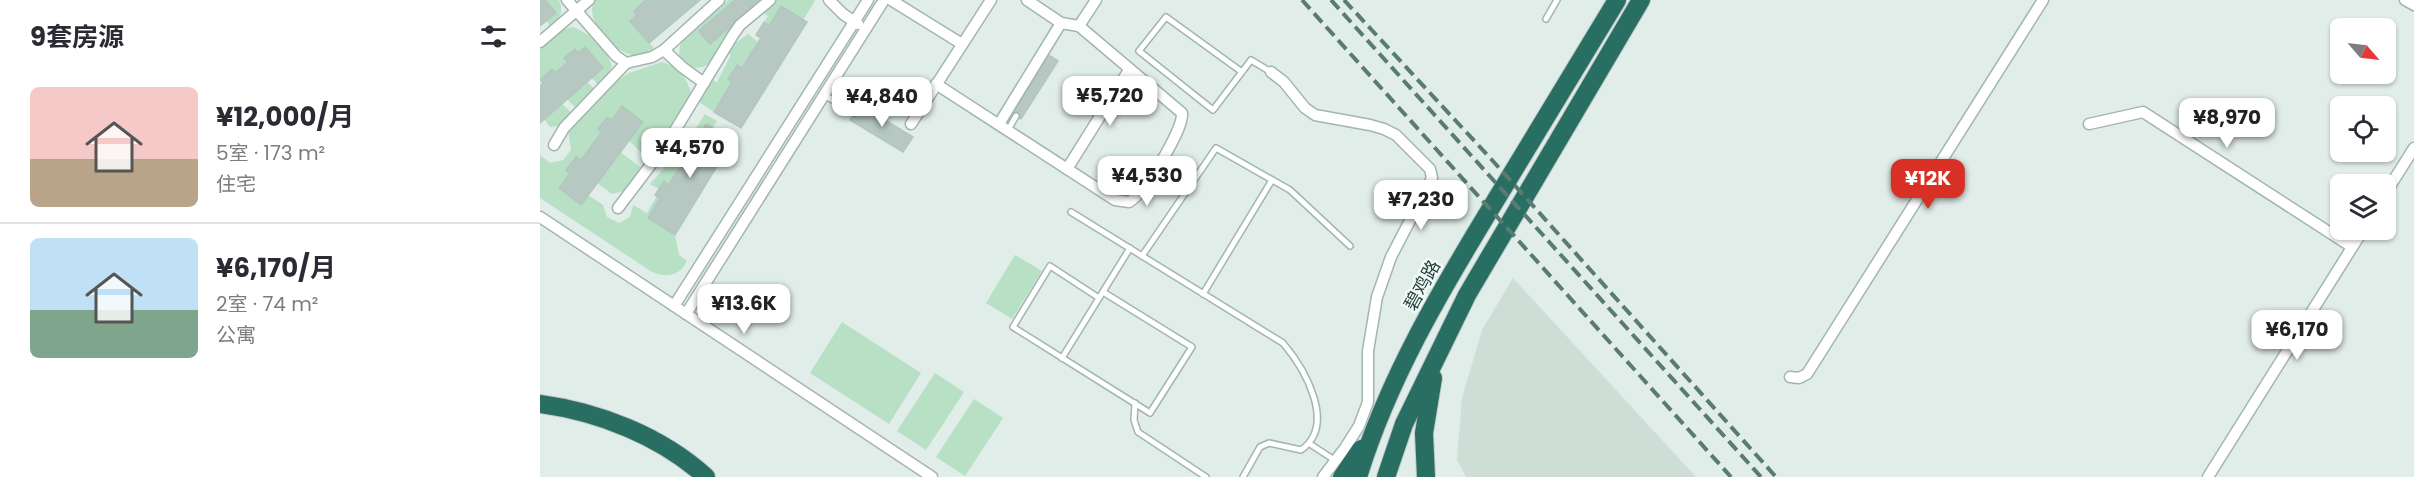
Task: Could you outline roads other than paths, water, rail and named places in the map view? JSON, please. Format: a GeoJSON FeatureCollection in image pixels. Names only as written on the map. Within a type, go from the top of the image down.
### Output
{"type":"FeatureCollection","features":[{"type":"Feature","properties":{"kind":"highway","name":"碧鸡路"},"geometry":{"type":"LineString","coordinates":[[1358,477],[1372,432],[1410,351],[1462,256],[1617,0]]}},
{"type":"Feature","properties":{"kind":"highway"},"geometry":{"type":"LineString","coordinates":[[1386,477],[1404,424],[1467,295],[1641,0]]}},
{"type":"Feature","properties":{"kind":"highway"},"geometry":{"type":"LineString","coordinates":[[1426,477],[1424,434],[1440,347]]}},
{"type":"Feature","properties":{"kind":"highway"},"geometry":{"type":"LineString","coordinates":[[540,404],[569,409],[634,431],[669,450],[706,477]]}},
{"type":"Feature","properties":{"kind":"highway"},"geometry":{"type":"LineString","coordinates":[[1339,469],[1372,432]]}},
{"type":"Feature","properties":{"kind":"street"},"geometry":{"type":"LineString","coordinates":[[567,0],[615,56],[626,63]]}},
{"type":"Feature","properties":{"kind":"street"},"geometry":{"type":"LineString","coordinates":[[540,42],[589,0]]}},
{"type":"Feature","properties":{"kind":"street"},"geometry":{"type":"LineString","coordinates":[[554,145],[564,128],[626,63],[652,57],[664,50],[719,0]]}},
{"type":"Feature","properties":{"kind":"street"},"geometry":{"type":"LineString","coordinates":[[618,208],[668,142],[740,25],[770,0]]}},
{"type":"Feature","properties":{"kind":"street"},"geometry":{"type":"LineString","coordinates":[[829,0],[843,14],[866,29]]}},
{"type":"Feature","properties":{"kind":"street"},"geometry":{"type":"LineString","coordinates":[[674,306],[868,0]]}},
{"type":"Feature","properties":{"kind":"street"},"geometry":{"type":"LineString","coordinates":[[686,314],[884,0]]}},
{"type":"Feature","properties":{"kind":"street"},"geometry":{"type":"LineString","coordinates":[[891,0],[962,44]]}},
{"type":"Feature","properties":{"kind":"street"},"geometry":{"type":"LineString","coordinates":[[911,124],[991,0]]}},
{"type":"Feature","properties":{"kind":"street"},"geometry":{"type":"LineString","coordinates":[[936,84],[1122,202],[1129,202],[1141,193],[1180,128],[1183,118],[1180,109],[1129,70],[1079,26],[1061,23],[1027,0]]}},
{"type":"Feature","properties":{"kind":"street"},"geometry":{"type":"LineString","coordinates":[[1079,26],[1096,0]]}},
{"type":"Feature","properties":{"kind":"street"},"geometry":{"type":"LineString","coordinates":[[1790,377],[1799,378],[1807,374],[2043,0]]}},
{"type":"Feature","properties":{"kind":"street"},"geometry":{"type":"LineString","coordinates":[[2405,0],[2414,5]]}},
{"type":"Feature","properties":{"kind":"street"},"geometry":{"type":"LineString","coordinates":[[1003,127],[1061,23]]}},
{"type":"Feature","properties":{"kind":"street"},"geometry":{"type":"LineString","coordinates":[[664,50],[704,83]]}},
{"type":"Feature","properties":{"kind":"street"},"geometry":{"type":"LineString","coordinates":[[1067,169],[1129,70]]}},
{"type":"Feature","properties":{"kind":"street"},"geometry":{"type":"LineString","coordinates":[[1271,72],[1284,82],[1305,108],[1328,119],[1384,129],[1407,143],[1432,171],[1432,178],[1391,257],[1377,297],[1368,351],[1368,402],[1339,469],[1323,477]]}},
{"type":"Feature","properties":{"kind":"street"},"geometry":{"type":"LineString","coordinates":[[2089,124],[2143,112],[2352,247]]}},
{"type":"Feature","properties":{"kind":"street"},"geometry":{"type":"LineString","coordinates":[[2396,177],[2414,148]]}},
{"type":"Feature","properties":{"kind":"street"},"geometry":{"type":"LineString","coordinates":[[540,217],[932,477]]}},
{"type":"Feature","properties":{"kind":"street"},"geometry":{"type":"LineString","coordinates":[[2208,477],[2357,240]]}},
{"type":"Feature","properties":{"kind":"lane"},"geometry":{"type":"LineString","coordinates":[[1546,19],[1557,0]]}},
{"type":"Feature","properties":{"kind":"lane"},"geometry":{"type":"LineString","coordinates":[[1242,72],[1166,17],[1139,51],[1213,110],[1242,72],[1251,60],[1271,72]]}},
{"type":"Feature","properties":{"kind":"lane"},"geometry":{"type":"LineString","coordinates":[[824,95],[855,113]]}},
{"type":"Feature","properties":{"kind":"lane"},"geometry":{"type":"LineString","coordinates":[[1003,127],[1016,116]]}},
{"type":"Feature","properties":{"kind":"lane"},"geometry":{"type":"LineString","coordinates":[[1142,256],[1216,148],[1290,190],[1350,246]]}},
{"type":"Feature","properties":{"kind":"lane"},"geometry":{"type":"LineString","coordinates":[[1203,294],[1272,180]]}},
{"type":"Feature","properties":{"kind":"lane"},"geometry":{"type":"LineString","coordinates":[[1071,212],[1283,343],[1292,354],[1308,385],[1317,412],[1316,433],[1310,444],[1301,450],[1269,443],[1260,447],[1243,477]]}},
{"type":"Feature","properties":{"kind":"lane"},"geometry":{"type":"LineString","coordinates":[[1062,358],[1130,248]]}},
{"type":"Feature","properties":{"kind":"lane"},"geometry":{"type":"LineString","coordinates":[[1099,298],[1050,266],[1013,327],[1150,413],[1192,347],[1103,292]]}},
{"type":"Feature","properties":{"kind":"lane"},"geometry":{"type":"LineString","coordinates":[[1135,403],[1134,420],[1138,432],[1206,477]]}},
{"type":"Feature","properties":{"kind":"lane"},"geometry":{"type":"LineString","coordinates":[[1310,444],[1339,469]]}},
{"type":"Feature","properties":{"kind":"railway"},"geometry":{"type":"LineString","coordinates":[[1302,0],[1731,477]]}},
{"type":"Feature","properties":{"kind":"railway"},"geometry":{"type":"LineString","coordinates":[[1331,0],[1761,477]]}},
{"type":"Feature","properties":{"kind":"railway"},"geometry":{"type":"LineString","coordinates":[[1344,0],[1492,160],[1776,477]]}}]}
